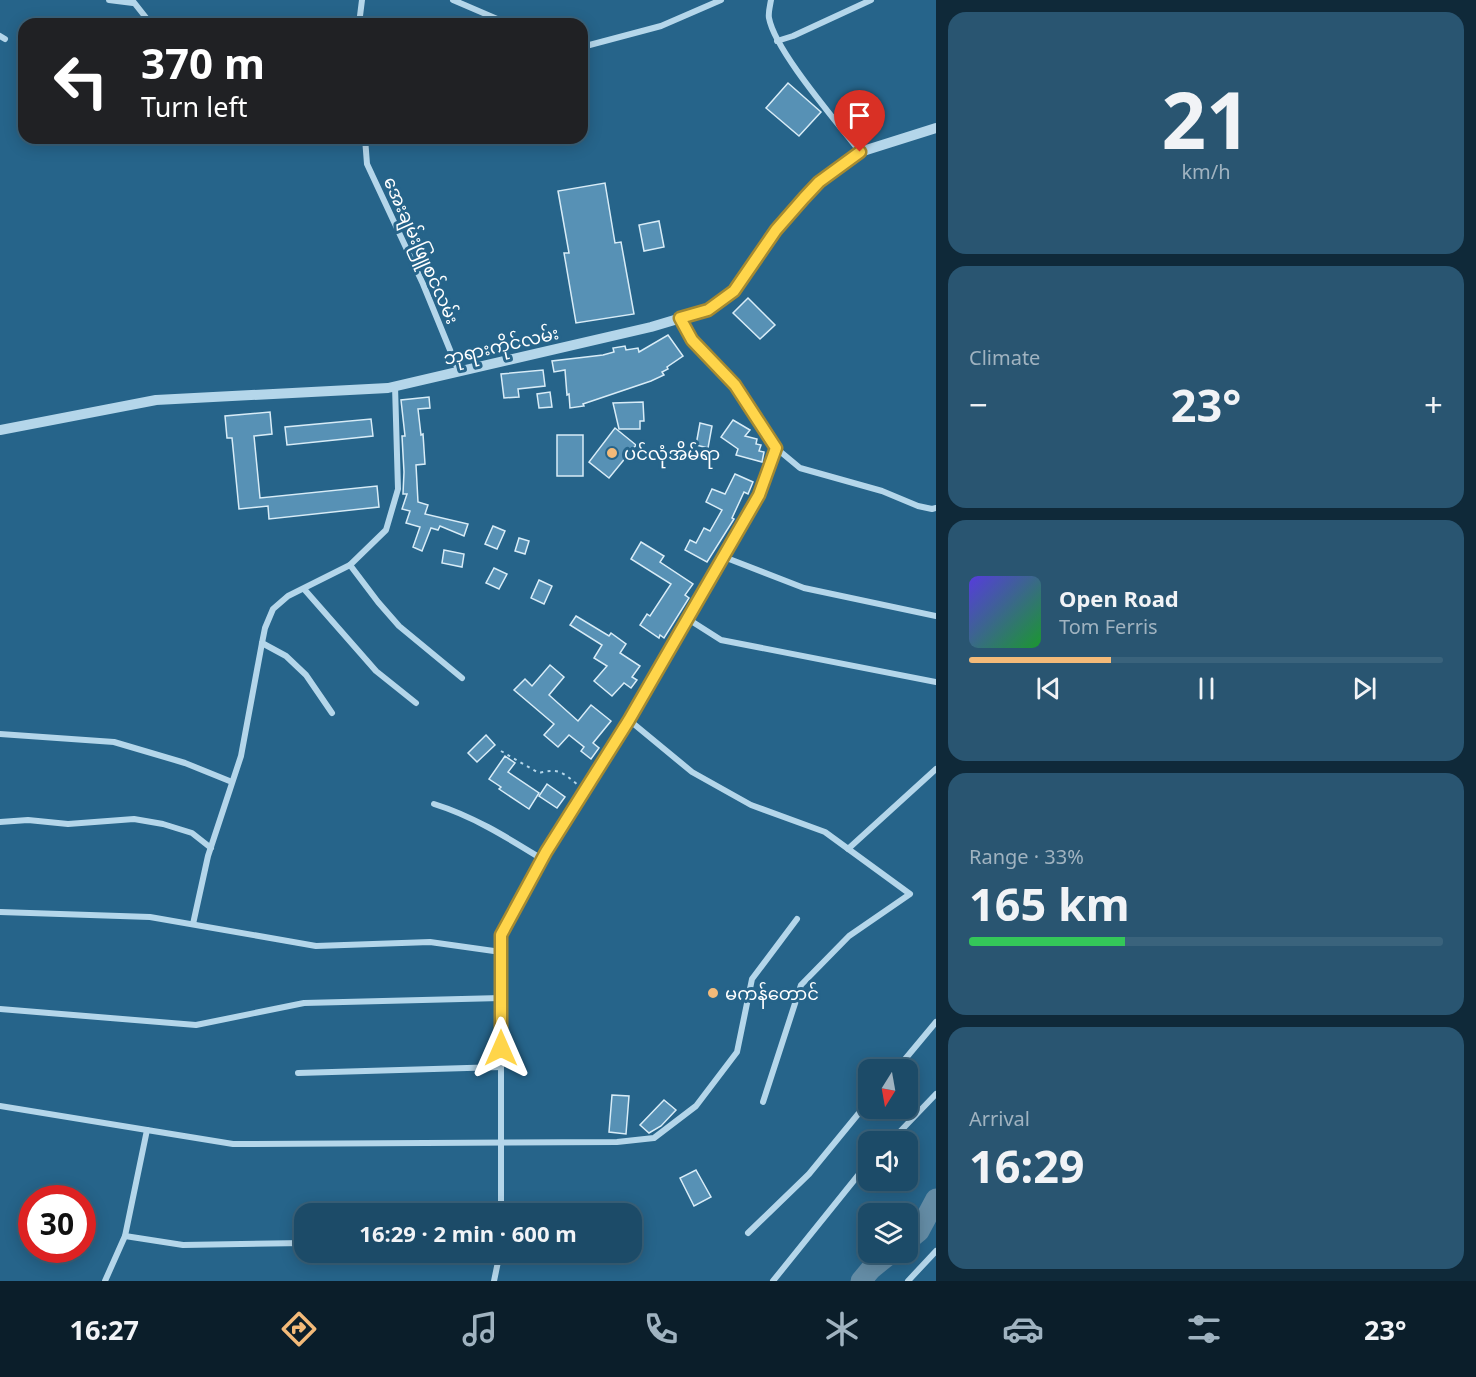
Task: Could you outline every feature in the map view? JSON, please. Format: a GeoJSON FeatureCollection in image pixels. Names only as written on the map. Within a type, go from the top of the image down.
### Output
{"type":"FeatureCollection","features":[{"type":"Feature","properties":{"kind":"street"},"geometry":{"type":"LineString","coordinates":[[110,0],[133,2],[146,18]]}},
{"type":"Feature","properties":{"kind":"street"},"geometry":{"type":"LineString","coordinates":[[360,18],[362,0]]}},
{"type":"Feature","properties":{"kind":"street"},"geometry":{"type":"LineString","coordinates":[[453,0],[495,18]]}},
{"type":"Feature","properties":{"kind":"street"},"geometry":{"type":"LineString","coordinates":[[588,45],[661,26],[722,0]]}},
{"type":"Feature","properties":{"kind":"street"},"geometry":{"type":"LineString","coordinates":[[771,0],[769,18],[777,40],[860,152]]}},
{"type":"Feature","properties":{"kind":"street"},"geometry":{"type":"LineString","coordinates":[[777,40],[793,36],[871,0]]}},
{"type":"Feature","properties":{"kind":"street","name":"ဘုရားကိုင်လမ်း"},"geometry":{"type":"LineString","coordinates":[[0,430],[156,400],[395,386],[651,327],[708,310],[734,291],[776,230],[819,182],[860,152],[936,128]]}},
{"type":"Feature","properties":{"kind":"street","name":"အေးချမ်းဖြူစင်လမ်း"},"geometry":{"type":"LineString","coordinates":[[365,144],[367,164],[423,284],[459,372]]}},
{"type":"Feature","properties":{"kind":"street"},"geometry":{"type":"LineString","coordinates":[[680,318],[692,340],[735,385],[776,448],[800,468],[882,491],[918,506],[932,509],[936,507]]}},
{"type":"Feature","properties":{"kind":"street"},"geometry":{"type":"LineString","coordinates":[[193,924],[211,848],[241,756],[265,628],[273,609],[288,596],[350,565],[386,531],[398,489],[395,386]]}},
{"type":"Feature","properties":{"kind":"street"},"geometry":{"type":"LineString","coordinates":[[501,1203],[501,935],[542,859],[629,720],[724,557],[759,495],[776,448]]}},
{"type":"Feature","properties":{"kind":"street"},"geometry":{"type":"LineString","coordinates":[[724,557],[804,588],[936,616]]}},
{"type":"Feature","properties":{"kind":"street"},"geometry":{"type":"LineString","coordinates":[[350,565],[399,626],[462,678]]}},
{"type":"Feature","properties":{"kind":"street"},"geometry":{"type":"LineString","coordinates":[[304,589],[376,671],[416,703]]}},
{"type":"Feature","properties":{"kind":"street"},"geometry":{"type":"LineString","coordinates":[[688,619],[721,640],[936,682]]}},
{"type":"Feature","properties":{"kind":"street"},"geometry":{"type":"LineString","coordinates":[[262,643],[286,656],[306,675],[332,713]]}},
{"type":"Feature","properties":{"kind":"street"},"geometry":{"type":"LineString","coordinates":[[629,720],[692,772],[752,805],[825,832],[910,894],[849,936],[801,985],[763,1102]]}},
{"type":"Feature","properties":{"kind":"street"},"geometry":{"type":"LineString","coordinates":[[0,734],[114,742],[185,764],[232,782]]}},
{"type":"Feature","properties":{"kind":"street"},"geometry":{"type":"LineString","coordinates":[[848,849],[936,769]]}},
{"type":"Feature","properties":{"kind":"street"},"geometry":{"type":"LineString","coordinates":[[434,804],[500,834],[542,859]]}},
{"type":"Feature","properties":{"kind":"street"},"geometry":{"type":"LineString","coordinates":[[0,822],[28,820],[68,824],[134,819],[163,824],[192,833],[211,848]]}},
{"type":"Feature","properties":{"kind":"street"},"geometry":{"type":"LineString","coordinates":[[0,912],[150,917],[316,945],[430,942],[501,952]]}},
{"type":"Feature","properties":{"kind":"street"},"geometry":{"type":"LineString","coordinates":[[0,1106],[233,1144],[617,1142],[654,1138],[696,1106],[737,1052],[752,979],[797,919]]}},
{"type":"Feature","properties":{"kind":"street"},"geometry":{"type":"LineString","coordinates":[[0,1009],[196,1025],[304,1004],[501,998]]}},
{"type":"Feature","properties":{"kind":"street"},"geometry":{"type":"LineString","coordinates":[[905,1059],[936,1022]]}},
{"type":"Feature","properties":{"kind":"street"},"geometry":{"type":"LineString","coordinates":[[298,1073],[501,1067]]}},
{"type":"Feature","properties":{"kind":"street"},"geometry":{"type":"LineString","coordinates":[[901,1131],[936,1094]]}},
{"type":"Feature","properties":{"kind":"street"},"geometry":{"type":"LineString","coordinates":[[748,1233],[809,1173],[858,1114]]}},
{"type":"Feature","properties":{"kind":"street"},"geometry":{"type":"LineString","coordinates":[[105,1281],[125,1236],[147,1130]]}},
{"type":"Feature","properties":{"kind":"street"},"geometry":{"type":"LineString","coordinates":[[773,1281],[858,1175]]}},
{"type":"Feature","properties":{"kind":"street"},"geometry":{"type":"LineString","coordinates":[[125,1236],[183,1245],[294,1244]]}},
{"type":"Feature","properties":{"kind":"street"},"geometry":{"type":"LineString","coordinates":[[908,1281],[936,1251]]}},
{"type":"Feature","properties":{"kind":"street"},"geometry":{"type":"LineString","coordinates":[[494,1281],[498,1263]]}},
{"type":"Feature","properties":{"kind":"path"},"geometry":{"type":"LineString","coordinates":[[501,751],[539,772],[561,771],[585,791]]}},
{"type":"Feature","properties":{"kind":"building"},"geometry":{"type":"Polygon","coordinates":[[[788,83],[821,112],[799,136],[766,108],[788,83]]]}},
{"type":"Feature","properties":{"kind":"building"},"geometry":{"type":"Polygon","coordinates":[[[605,183],[615,243],[621,242],[634,314],[576,323],[564,253],[569,253],[558,191],[605,183]]]}},
{"type":"Feature","properties":{"kind":"building"},"geometry":{"type":"Polygon","coordinates":[[[659,221],[664,247],[644,251],[639,225],[659,221]]]}},
{"type":"Feature","properties":{"kind":"building"},"geometry":{"type":"Polygon","coordinates":[[[748,298],[775,325],[760,339],[733,313],[748,298]]]}},
{"type":"Feature","properties":{"kind":"building"},"geometry":{"type":"Polygon","coordinates":[[[668,335],[683,356],[662,372],[664,375],[583,404],[584,406],[570,408],[565,370],[554,372],[552,361],[603,355],[614,352],[613,348],[625,346],[626,350],[638,348],[639,352],[668,335]]]}},
{"type":"Feature","properties":{"kind":"building"},"geometry":{"type":"Polygon","coordinates":[[[543,370],[545,386],[518,389],[519,397],[504,398],[501,374],[543,370]]]}},
{"type":"Feature","properties":{"kind":"building"},"geometry":{"type":"Polygon","coordinates":[[[550,392],[552,407],[539,408],[537,394],[550,392]]]}},
{"type":"Feature","properties":{"kind":"building"},"geometry":{"type":"Polygon","coordinates":[[[429,397],[430,408],[418,409],[421,435],[423,434],[425,464],[416,465],[418,502],[428,505],[425,514],[468,524],[464,536],[440,526],[438,530],[431,528],[422,551],[413,547],[420,527],[406,523],[410,511],[402,509],[407,494],[403,494],[402,436],[405,436],[401,400],[429,397]]]}},
{"type":"Feature","properties":{"kind":"building"},"geometry":{"type":"Polygon","coordinates":[[[643,402],[644,421],[640,421],[640,429],[619,429],[613,403],[643,402]]]}},
{"type":"Feature","properties":{"kind":"building"},"geometry":{"type":"Polygon","coordinates":[[[270,412],[272,434],[254,436],[260,498],[377,486],[379,507],[269,519],[268,506],[239,509],[232,438],[227,438],[225,416],[270,412]]]}},
{"type":"Feature","properties":{"kind":"building"},"geometry":{"type":"Polygon","coordinates":[[[371,419],[373,436],[287,445],[285,427],[371,419]]]}},
{"type":"Feature","properties":{"kind":"building"},"geometry":{"type":"Polygon","coordinates":[[[733,420],[750,430],[745,436],[757,439],[756,444],[761,445],[759,451],[764,452],[762,462],[736,455],[738,449],[721,437],[733,420]]]}},
{"type":"Feature","properties":{"kind":"building"},"geometry":{"type":"Polygon","coordinates":[[[700,423],[712,426],[708,448],[696,445],[700,423]]]}},
{"type":"Feature","properties":{"kind":"building","name":"ပင်လုံအိမ်ရာ"},"geometry":{"type":"Polygon","coordinates":[[[615,428],[636,445],[609,478],[589,462],[615,428]]]}},
{"type":"Feature","properties":{"kind":"building","name":"ပင်လုံအိမ်ရာ"},"geometry":{"type":"Polygon","coordinates":[[[557,435],[583,435],[583,476],[557,476],[557,435]]]}},
{"type":"Feature","properties":{"kind":"building"},"geometry":{"type":"Polygon","coordinates":[[[735,474],[753,482],[748,494],[744,492],[732,518],[734,519],[707,562],[685,550],[690,540],[696,543],[704,528],[710,531],[722,510],[706,502],[712,489],[725,494],[735,474]]]}},
{"type":"Feature","properties":{"kind":"building"},"geometry":{"type":"Polygon","coordinates":[[[493,526],[505,531],[497,549],[485,544],[493,526]]]}},
{"type":"Feature","properties":{"kind":"building"},"geometry":{"type":"Polygon","coordinates":[[[519,538],[529,541],[525,554],[515,551],[519,538]]]}},
{"type":"Feature","properties":{"kind":"building"},"geometry":{"type":"Polygon","coordinates":[[[641,542],[664,556],[660,562],[693,584],[685,595],[689,598],[664,638],[660,635],[659,638],[640,625],[647,614],[650,616],[671,584],[631,559],[641,542]]]}},
{"type":"Feature","properties":{"kind":"building"},"geometry":{"type":"Polygon","coordinates":[[[444,550],[464,554],[462,567],[442,563],[444,550]]]}},
{"type":"Feature","properties":{"kind":"building"},"geometry":{"type":"Polygon","coordinates":[[[494,568],[507,574],[499,589],[486,583],[494,568]]]}},
{"type":"Feature","properties":{"kind":"building"},"geometry":{"type":"Polygon","coordinates":[[[539,580],[552,586],[544,604],[531,598],[539,580]]]}},
{"type":"Feature","properties":{"kind":"building"},"geometry":{"type":"Polygon","coordinates":[[[576,616],[609,636],[611,633],[626,644],[620,653],[640,666],[632,677],[637,680],[631,688],[624,683],[612,696],[594,681],[607,666],[594,658],[602,645],[570,625],[576,616]]]}},
{"type":"Feature","properties":{"kind":"building"},"geometry":{"type":"Polygon","coordinates":[[[550,665],[564,677],[549,695],[578,721],[591,705],[611,721],[593,743],[599,748],[591,759],[581,751],[584,747],[569,735],[558,747],[544,735],[554,724],[514,690],[525,679],[532,686],[550,665]]]}},
{"type":"Feature","properties":{"kind":"building"},"geometry":{"type":"Polygon","coordinates":[[[486,735],[495,745],[477,762],[468,753],[486,735]]]}},
{"type":"Feature","properties":{"kind":"building"},"geometry":{"type":"Polygon","coordinates":[[[505,756],[515,763],[508,772],[539,793],[529,809],[499,789],[501,787],[489,779],[505,756]]]}},
{"type":"Feature","properties":{"kind":"building"},"geometry":{"type":"Polygon","coordinates":[[[547,784],[565,797],[557,808],[539,796],[547,784]]]}},
{"type":"Feature","properties":{"kind":"building"},"geometry":{"type":"Polygon","coordinates":[[[612,1095],[629,1096],[626,1134],[609,1132],[612,1095]]]}},
{"type":"Feature","properties":{"kind":"building"},"geometry":{"type":"Polygon","coordinates":[[[664,1100],[676,1110],[661,1126],[649,1133],[640,1125],[664,1100]]]}},
{"type":"Feature","properties":{"kind":"building"},"geometry":{"type":"Polygon","coordinates":[[[696,1170],[711,1197],[694,1206],[680,1178],[696,1170]]]}},
{"type":"Feature","properties":{"kind":"waterway"},"geometry":{"type":"LineString","coordinates":[[918,1232],[936,1199]]}},
{"type":"Feature","properties":{"kind":"waterway"},"geometry":{"type":"LineString","coordinates":[[861,1281],[878,1263]]}},
{"type":"Feature","properties":{"kind":"place","name":"ပင်လုံအိမ်ရာ"},"geometry":{"type":"Point","coordinates":[612,453]}},
{"type":"Feature","properties":{"kind":"place","name":"မကန်တောင်"},"geometry":{"type":"Point","coordinates":[713,993]}},
{"type":"Feature","properties":{"kind":"route"},"geometry":{"type":"LineString","coordinates":[[501,1048],[501,935],[546,852],[629,720],[759,495],[776,448],[735,385],[692,340],[680,318],[708,310],[734,291],[776,230],[804,198],[819,182],[860,152]]}}]}
